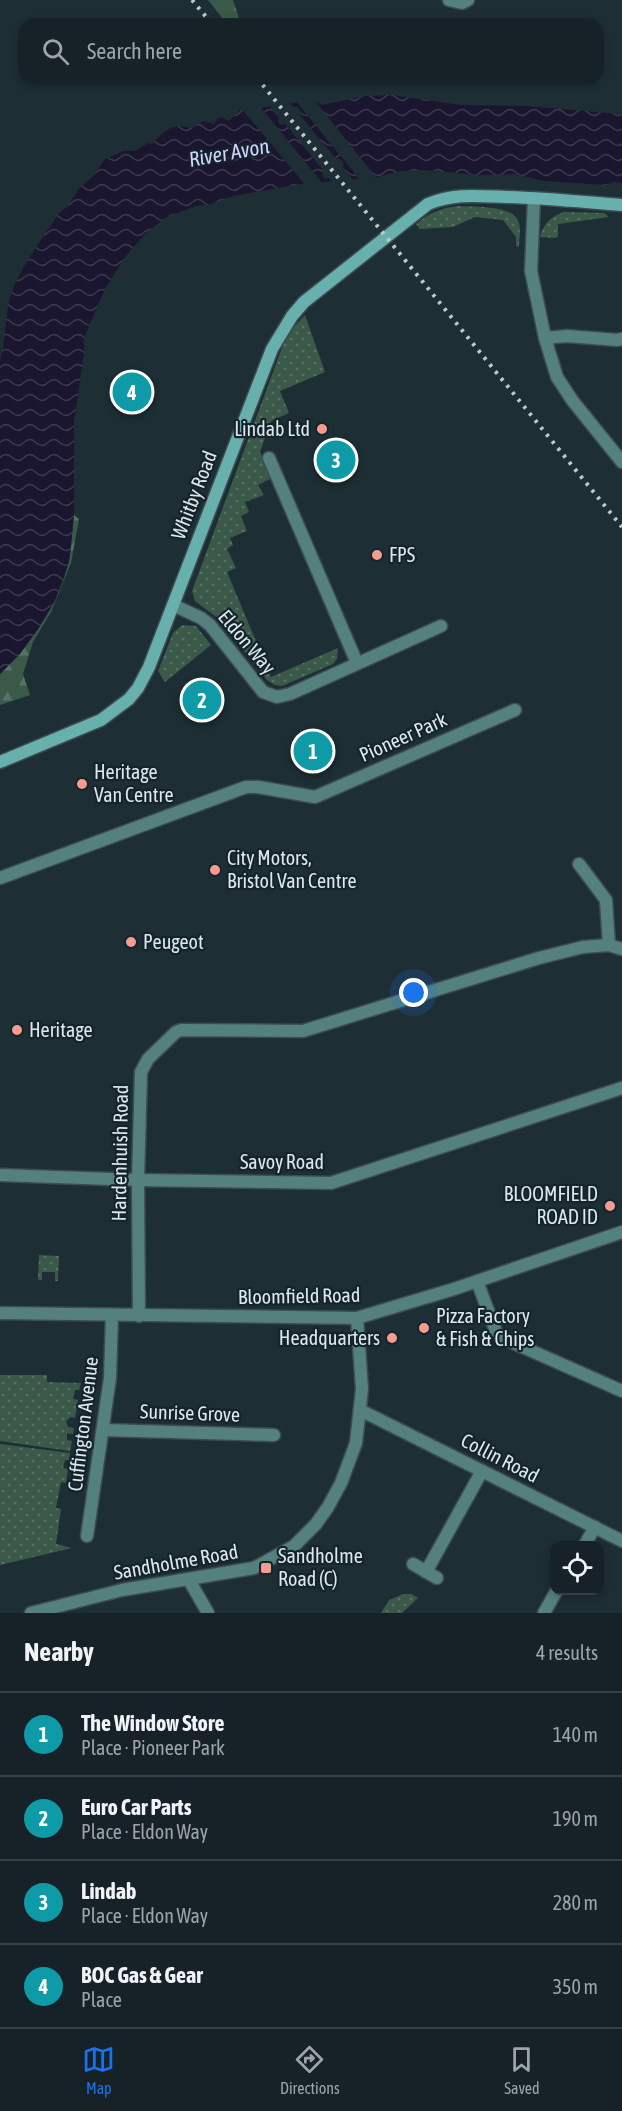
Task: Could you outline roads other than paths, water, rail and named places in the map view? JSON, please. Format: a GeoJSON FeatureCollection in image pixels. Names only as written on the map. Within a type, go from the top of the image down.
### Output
{"type":"FeatureCollection","features":[{"type":"Feature","properties":{"kind":"street"},"geometry":{"type":"LineString","coordinates":[[449,0],[462,3],[468,0]]}},
{"type":"Feature","properties":{"kind":"street","name":"Whitby Road"},"geometry":{"type":"LineString","coordinates":[[0,762],[101,720],[119,709],[138,688],[149,667],[272,349],[292,316],[304,302],[428,204],[442,198],[461,195],[622,205]]}},
{"type":"Feature","properties":{"kind":"street"},"geometry":{"type":"LineString","coordinates":[[534,198],[531,271],[545,338],[557,377],[572,400],[622,462]]}},
{"type":"Feature","properties":{"kind":"street"},"geometry":{"type":"LineString","coordinates":[[545,338],[567,336],[622,339]]}},
{"type":"Feature","properties":{"kind":"street"},"geometry":{"type":"LineString","coordinates":[[269,458],[357,663]]}},
{"type":"Feature","properties":{"kind":"street","name":"Eldon Way"},"geometry":{"type":"LineString","coordinates":[[173,605],[201,618],[263,692],[277,697],[290,694],[441,626]]}},
{"type":"Feature","properties":{"kind":"street","name":"Pioneer Park"},"geometry":{"type":"LineString","coordinates":[[0,878],[246,787],[315,797],[515,710]]}},
{"type":"Feature","properties":{"kind":"street"},"geometry":{"type":"LineString","coordinates":[[579,864],[606,900],[609,945]]}},
{"type":"Feature","properties":{"kind":"street","name":"Hardenhuish Road"},"geometry":{"type":"LineString","coordinates":[[139,1316],[138,1180],[141,1072],[148,1059],[176,1032],[181,1030],[303,1031],[539,958],[583,947],[609,945],[622,949]]}},
{"type":"Feature","properties":{"kind":"street","name":"Savoy Road"},"geometry":{"type":"LineString","coordinates":[[0,1175],[331,1183],[622,1088]]}},
{"type":"Feature","properties":{"kind":"street","name":"Bloomfield Road"},"geometry":{"type":"LineString","coordinates":[[0,1313],[357,1318],[477,1281],[622,1232]]}},
{"type":"Feature","properties":{"kind":"street"},"geometry":{"type":"LineString","coordinates":[[477,1281],[496,1332],[500,1337],[622,1391]]}},
{"type":"Feature","properties":{"kind":"street","name":"Cuffington Avenue"},"geometry":{"type":"LineString","coordinates":[[87,1536],[111,1378],[112,1316]]}},
{"type":"Feature","properties":{"kind":"street","name":"Sandholme Road"},"geometry":{"type":"LineString","coordinates":[[31,1613],[60,1610],[122,1590],[254,1568],[294,1546],[316,1524],[328,1507],[341,1483],[356,1443],[362,1389],[357,1318]]}},
{"type":"Feature","properties":{"kind":"street","name":"Collin Road"},"geometry":{"type":"LineString","coordinates":[[360,1410],[622,1541]]}},
{"type":"Feature","properties":{"kind":"street","name":"Sunrise Grove"},"geometry":{"type":"LineString","coordinates":[[104,1430],[274,1435]]}},
{"type":"Feature","properties":{"kind":"street"},"geometry":{"type":"LineString","coordinates":[[413,1564],[431,1575],[482,1471]]}},
{"type":"Feature","properties":{"kind":"street"},"geometry":{"type":"LineString","coordinates":[[586,1541],[595,1527]]}},
{"type":"Feature","properties":{"kind":"street"},"geometry":{"type":"LineString","coordinates":[[189,1580],[208,1613]]}},
{"type":"Feature","properties":{"kind":"street"},"geometry":{"type":"LineString","coordinates":[[544,1613],[554,1595]]}},
{"type":"Feature","properties":{"kind":"water","name":"River Avon"},"geometry":{"type":"Polygon","coordinates":[[[392,95],[461,105],[526,106],[622,114],[622,183],[614,182],[606,185],[544,181],[515,174],[479,175],[423,170],[402,171],[377,177],[302,184],[233,196],[208,205],[195,206],[165,218],[145,234],[125,257],[105,289],[84,338],[74,422],[74,515],[69,562],[55,601],[38,629],[20,654],[0,674],[0,360],[8,309],[16,282],[59,213],[67,207],[78,190],[95,174],[104,160],[123,151],[135,151],[148,143],[152,144],[170,128],[179,126],[192,128],[204,121],[214,124],[218,118],[222,117],[229,121],[239,111],[313,100],[322,105],[365,96],[392,95]]]}},
{"type":"Feature","properties":{"kind":"railway"},"geometry":{"type":"LineString","coordinates":[[192,0],[207,18]]}},
{"type":"Feature","properties":{"kind":"railway"},"geometry":{"type":"LineString","coordinates":[[262,84],[622,527]]}},
{"type":"Feature","properties":{"kind":"place","name":"BOC Gas & Gear"},"geometry":{"type":"Point","coordinates":[132,392]}},
{"type":"Feature","properties":{"kind":"place","name":"Lindab Ltd"},"geometry":{"type":"Point","coordinates":[322,429]}},
{"type":"Feature","properties":{"kind":"place","name":"Lindab"},"geometry":{"type":"Point","coordinates":[336,460]}},
{"type":"Feature","properties":{"kind":"place","name":"FPS"},"geometry":{"type":"Point","coordinates":[377,555]}},
{"type":"Feature","properties":{"kind":"place","name":"Euro Car Parts"},"geometry":{"type":"Point","coordinates":[202,700]}},
{"type":"Feature","properties":{"kind":"place","name":"The Window Store"},"geometry":{"type":"Point","coordinates":[313,751]}},
{"type":"Feature","properties":{"kind":"place","name":"Heritage Van Centre"},"geometry":{"type":"Point","coordinates":[82,784]}},
{"type":"Feature","properties":{"kind":"place","name":"City Motors, Bristol Van Centre"},"geometry":{"type":"Point","coordinates":[215,870]}},
{"type":"Feature","properties":{"kind":"place","name":"Peugeot"},"geometry":{"type":"Point","coordinates":[131,942]}},
{"type":"Feature","properties":{"kind":"place","name":"Heritage"},"geometry":{"type":"Point","coordinates":[17,1030]}},
{"type":"Feature","properties":{"kind":"place","name":"BLOOMFIELD ROAD ID"},"geometry":{"type":"Point","coordinates":[610,1206]}},
{"type":"Feature","properties":{"kind":"place","name":"Pizza Factory & Fish & Chips"},"geometry":{"type":"Point","coordinates":[424,1328]}},
{"type":"Feature","properties":{"kind":"place","name":"Headquarters"},"geometry":{"type":"Point","coordinates":[392,1338]}},
{"type":"Feature","properties":{"kind":"place","name":"Sandholme Road (C)"},"geometry":{"type":"Point","coordinates":[266,1568]}}]}
